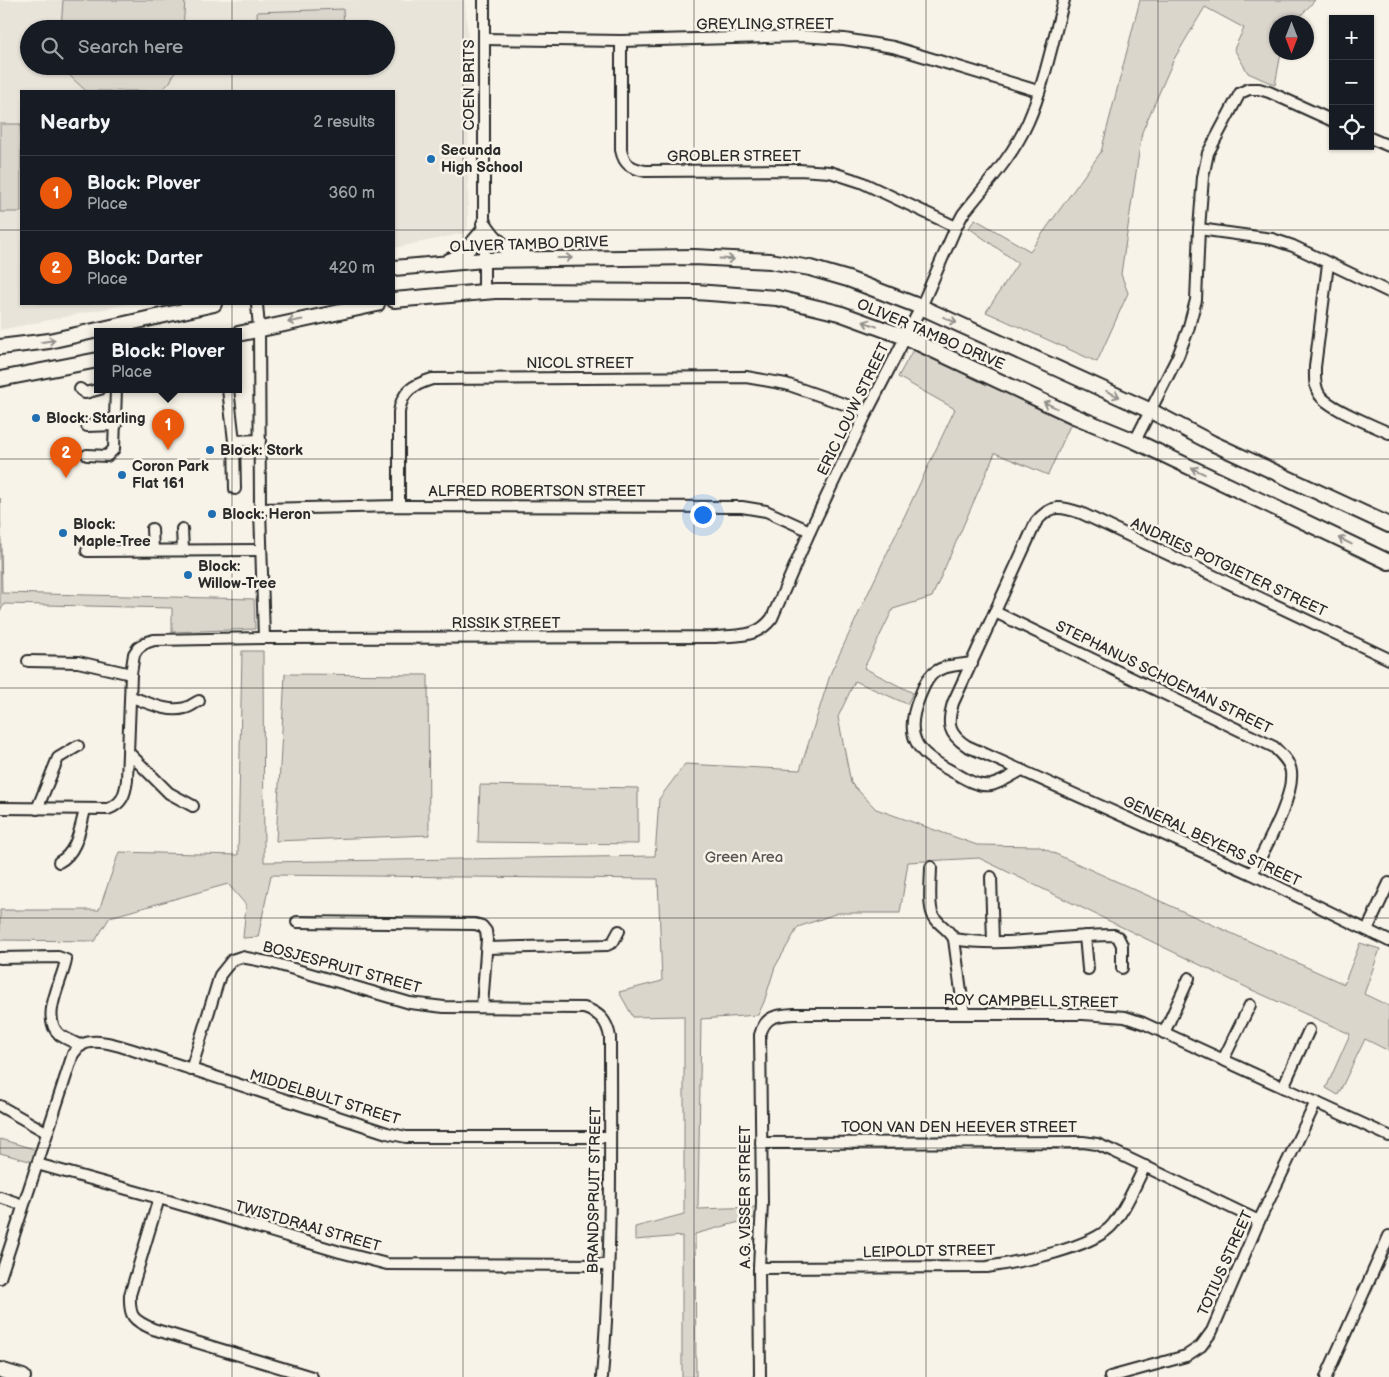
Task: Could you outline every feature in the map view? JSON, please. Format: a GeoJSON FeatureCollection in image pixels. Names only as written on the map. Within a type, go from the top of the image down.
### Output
{"type":"FeatureCollection","features":[{"type":"Feature","properties":{"kind":"street","name":"COEN BRITS"},"geometry":{"type":"LineString","coordinates":[[484,0],[484,292]]}},
{"type":"Feature","properties":{"kind":"street","name":"ERIC LOUW STREET"},"geometry":{"type":"LineString","coordinates":[[748,635],[759,631],[772,618],[810,531],[867,412],[921,307],[963,214],[1017,142],[1028,122],[1064,0]]}},
{"type":"Feature","properties":{"kind":"street","name":"GREYLING STREET"},"geometry":{"type":"LineString","coordinates":[[484,39],[621,40],[802,36],[844,39],[894,47],[1038,91]]}},
{"type":"Feature","properties":{"kind":"street","name":"GROBLER STREET"},"geometry":{"type":"LineString","coordinates":[[621,40],[621,150],[623,159],[628,166],[645,171],[799,170],[830,172],[869,185],[956,227]]}},
{"type":"Feature","properties":{"kind":"street"},"geometry":{"type":"LineString","coordinates":[[1135,440],[1152,411],[1188,330],[1196,300],[1199,229],[1208,153],[1240,93],[1249,89],[1270,92],[1329,118]]}},
{"type":"Feature","properties":{"kind":"street"},"geometry":{"type":"LineString","coordinates":[[1374,140],[1389,146]]}},
{"type":"Feature","properties":{"kind":"street"},"geometry":{"type":"LineString","coordinates":[[439,263],[454,259],[472,244],[484,227],[509,251],[530,259]]}},
{"type":"Feature","properties":{"kind":"street"},"geometry":{"type":"LineString","coordinates":[[1199,229],[1272,238],[1293,246],[1389,292]]}},
{"type":"Feature","properties":{"kind":"street","name":"OLIVER TAMBO DRIVE"},"geometry":{"type":"LineString","coordinates":[[395,268],[484,260],[694,258],[770,261],[810,268],[848,279],[921,307],[1152,411],[1212,443],[1389,525]]}},
{"type":"Feature","properties":{"kind":"street"},"geometry":{"type":"LineString","coordinates":[[1328,264],[1315,367],[1315,381],[1319,393],[1329,404],[1389,433]]}},
{"type":"Feature","properties":{"kind":"street","name":"OLIVER TAMBO DRIVE"},"geometry":{"type":"LineString","coordinates":[[395,300],[484,292],[696,292],[777,298],[839,313],[905,337],[1074,416],[1135,440],[1389,562]]}},
{"type":"Feature","properties":{"kind":"street"},"geometry":{"type":"LineString","coordinates":[[107,328],[210,305]]}},
{"type":"Feature","properties":{"kind":"street"},"geometry":{"type":"LineString","coordinates":[[257,305],[264,638]]}},
{"type":"Feature","properties":{"kind":"street"},"geometry":{"type":"LineString","coordinates":[[242,333],[371,305]]}},
{"type":"Feature","properties":{"kind":"street"},"geometry":{"type":"LineString","coordinates":[[0,347],[49,341],[94,331]]}},
{"type":"Feature","properties":{"kind":"street"},"geometry":{"type":"LineString","coordinates":[[0,378],[94,361]]}},
{"type":"Feature","properties":{"kind":"street","name":"NICOL STREET"},"geometry":{"type":"LineString","coordinates":[[399,506],[400,402],[416,384],[432,379],[746,377],[786,384],[867,412]]}},
{"type":"Feature","properties":{"kind":"street"},"geometry":{"type":"LineString","coordinates":[[80,390],[85,393],[94,391]]}},
{"type":"Feature","properties":{"kind":"street"},"geometry":{"type":"LineString","coordinates":[[86,456],[105,456],[111,454],[115,445],[116,393]]}},
{"type":"Feature","properties":{"kind":"street"},"geometry":{"type":"LineString","coordinates":[[228,393],[234,440],[235,489]]}},
{"type":"Feature","properties":{"kind":"street"},"geometry":{"type":"LineString","coordinates":[[87,426],[116,425]]}},
{"type":"Feature","properties":{"kind":"street"},"geometry":{"type":"LineString","coordinates":[[234,440],[260,440]]}},
{"type":"Feature","properties":{"kind":"street","name":"ALFRED ROBERTSON STREET"},"geometry":{"type":"LineString","coordinates":[[260,509],[399,506],[742,506],[766,511],[810,531]]}},
{"type":"Feature","properties":{"kind":"street","name":"ANDRIES POTGIETER STREET"},"geometry":{"type":"LineString","coordinates":[[995,612],[1036,522],[1044,512],[1055,508],[1067,508],[1389,659]]}},
{"type":"Feature","properties":{"kind":"street"},"geometry":{"type":"LineString","coordinates":[[152,529],[152,550]]}},
{"type":"Feature","properties":{"kind":"street"},"geometry":{"type":"LineString","coordinates":[[182,529],[183,550]]}},
{"type":"Feature","properties":{"kind":"street"},"geometry":{"type":"LineString","coordinates":[[87,551],[261,550]]}},
{"type":"Feature","properties":{"kind":"street"},"geometry":{"type":"LineString","coordinates":[[995,612],[972,663],[940,669],[927,680],[916,705],[913,731],[915,740],[928,758],[981,785],[997,783],[1022,770]]}},
{"type":"Feature","properties":{"kind":"street","name":"STEPHANUS SCHOEMAN STREET"},"geometry":{"type":"LineString","coordinates":[[995,612],[1274,747],[1284,757],[1291,770],[1291,784],[1286,802],[1252,874]]}},
{"type":"Feature","properties":{"kind":"street","name":"RISSIK STREET"},"geometry":{"type":"LineString","coordinates":[[0,808],[108,810],[121,802],[126,792],[131,674],[134,654],[145,643],[154,640],[264,638],[639,638],[748,635]]}},
{"type":"Feature","properties":{"kind":"street"},"geometry":{"type":"LineString","coordinates":[[28,661],[78,662],[131,674]]}},
{"type":"Feature","properties":{"kind":"street","name":"GENERAL BEYERS STREET"},"geometry":{"type":"LineString","coordinates":[[972,663],[953,703],[948,719],[957,739],[968,746],[1252,874],[1389,941]]}},
{"type":"Feature","properties":{"kind":"street"},"geometry":{"type":"LineString","coordinates":[[131,697],[173,709],[184,708],[199,701]]}},
{"type":"Feature","properties":{"kind":"street"},"geometry":{"type":"LineString","coordinates":[[37,809],[58,758],[78,746]]}},
{"type":"Feature","properties":{"kind":"street"},"geometry":{"type":"LineString","coordinates":[[129,753],[169,793],[193,806]]}},
{"type":"Feature","properties":{"kind":"street"},"geometry":{"type":"LineString","coordinates":[[60,862],[66,858],[73,847],[85,810]]}},
{"type":"Feature","properties":{"kind":"street"},"geometry":{"type":"LineString","coordinates":[[931,867],[931,907],[933,915],[950,931],[954,939],[964,1014]]}},
{"type":"Feature","properties":{"kind":"street"},"geometry":{"type":"LineString","coordinates":[[991,877],[993,942]]}},
{"type":"Feature","properties":{"kind":"street"},"geometry":{"type":"LineString","coordinates":[[1367,930],[1389,883]]}},
{"type":"Feature","properties":{"kind":"street"},"geometry":{"type":"LineString","coordinates":[[297,922],[475,924],[482,926],[486,931],[488,948],[482,1007]]}},
{"type":"Feature","properties":{"kind":"street"},"geometry":{"type":"LineString","coordinates":[[488,948],[607,946],[613,942],[619,931]]}},
{"type":"Feature","properties":{"kind":"street"},"geometry":{"type":"LineString","coordinates":[[954,939],[972,942],[993,942],[1085,936],[1118,937],[1122,945],[1122,968]]}},
{"type":"Feature","properties":{"kind":"street"},"geometry":{"type":"LineString","coordinates":[[1085,936],[1088,969]]}},
{"type":"Feature","properties":{"kind":"street"},"geometry":{"type":"LineString","coordinates":[[0,958],[58,957],[66,960],[53,1004],[52,1025],[60,1035],[81,1046],[73,1054],[46,1132],[0,1278]]}},
{"type":"Feature","properties":{"kind":"street","name":"BOSJESPRUIT STREET"},"geometry":{"type":"LineString","coordinates":[[191,1070],[220,975],[232,960],[241,957],[273,963],[410,1003],[444,1007],[563,1007],[584,1008],[593,1011]]}},
{"type":"Feature","properties":{"kind":"street"},"geometry":{"type":"LineString","coordinates":[[1164,1033],[1189,978]]}},
{"type":"Feature","properties":{"kind":"street"},"geometry":{"type":"LineString","coordinates":[[1223,1060],[1250,1005]]}},
{"type":"Feature","properties":{"kind":"street","name":"BRANDSPRUIT STREET"},"geometry":{"type":"LineString","coordinates":[[593,1011],[603,1018],[608,1027],[610,1037],[608,1264],[606,1331],[602,1377]]}},
{"type":"Feature","properties":{"kind":"street","name":"ROY CAMPBELL STREET"},"geometry":{"type":"LineString","coordinates":[[767,1020],[775,1016],[794,1014],[1105,1015],[1132,1019],[1389,1136]]}},
{"type":"Feature","properties":{"kind":"street","name":"A.G. VISSER STREET"},"geometry":{"type":"LineString","coordinates":[[760,1377],[759,1268],[762,1202],[760,1035],[762,1026],[767,1020]]}},
{"type":"Feature","properties":{"kind":"street"},"geometry":{"type":"LineString","coordinates":[[1283,1087],[1309,1030]]}},
{"type":"Feature","properties":{"kind":"street","name":"MIDDELBULT STREET"},"geometry":{"type":"LineString","coordinates":[[81,1046],[97,1042],[112,1044],[387,1133],[406,1137],[610,1137]]}},
{"type":"Feature","properties":{"kind":"street","name":"TOTIUS STREET"},"geometry":{"type":"LineString","coordinates":[[1110,1377],[1146,1372],[1186,1356],[1201,1346],[1212,1331],[1259,1221],[1316,1102]]}},
{"type":"Feature","properties":{"kind":"street"},"geometry":{"type":"LineString","coordinates":[[0,1106],[46,1132]]}},
{"type":"Feature","properties":{"kind":"street","name":"TOON VAN DEN HEEVER STREET"},"geometry":{"type":"LineString","coordinates":[[761,1143],[1084,1142],[1097,1144],[1259,1221]]}},
{"type":"Feature","properties":{"kind":"street","name":"TWISTDRAAI STREET"},"geometry":{"type":"LineString","coordinates":[[37,1164],[159,1198],[348,1255],[386,1264],[608,1264]]}},
{"type":"Feature","properties":{"kind":"street","name":"LEIPOLDT STREET"},"geometry":{"type":"LineString","coordinates":[[759,1268],[987,1267],[1015,1263],[1072,1247],[1100,1236],[1112,1225],[1122,1211],[1144,1166]]}},
{"type":"Feature","properties":{"kind":"street"},"geometry":{"type":"LineString","coordinates":[[0,1197],[23,1206]]}},
{"type":"Feature","properties":{"kind":"street"},"geometry":{"type":"LineString","coordinates":[[159,1198],[130,1295],[129,1309],[133,1317],[138,1322],[152,1328],[312,1377]]}},
{"type":"Feature","properties":{"kind":"street"},"geometry":{"type":"LineString","coordinates":[[1326,1377],[1389,1236]]}},
{"type":"Feature","properties":{"kind":"street"},"geometry":{"type":"LineString","coordinates":[[0,1370],[23,1377]]}},
{"type":"Feature","properties":{"kind":"shaded area","name":"Secunda High School"},"geometry":{"type":"Polygon","coordinates":[[[0,0],[465,0],[469,53],[468,227],[464,233],[395,248],[395,90],[20,90],[20,305],[123,305],[0,330],[0,0]]]}},
{"type":"Feature","properties":{"kind":"green space"},"geometry":{"type":"Polygon","coordinates":[[[63,0],[185,0],[184,20],[62,20],[63,0]]]}},
{"type":"Feature","properties":{"kind":"green space"},"geometry":{"type":"Polygon","coordinates":[[[1140,0],[1315,0],[1301,15],[1269,15],[1269,60],[1280,60],[1275,85],[1248,73],[1234,49],[1244,28],[1205,7],[1174,59],[1142,132],[1121,274],[1128,293],[1097,362],[986,312],[1018,263],[969,228],[975,219],[1030,251],[1101,152],[1140,0]]]}},
{"type":"Feature","properties":{"kind":"green space"},"geometry":{"type":"Polygon","coordinates":[[[343,9],[344,20],[257,20],[257,12],[343,9]]]}},
{"type":"Feature","properties":{"kind":"green space"},"geometry":{"type":"Polygon","coordinates":[[[69,75],[174,75],[162,90],[85,90],[69,75]]]}},
{"type":"Feature","properties":{"kind":"green space"},"geometry":{"type":"Polygon","coordinates":[[[0,124],[20,124],[20,212],[0,212],[0,124]]]}},
{"type":"Feature","properties":{"kind":"green space","name":"Green Area"},"geometry":{"type":"Polygon","coordinates":[[[915,346],[1072,421],[1048,475],[995,453],[932,597],[893,609],[864,668],[913,693],[907,704],[855,681],[838,717],[851,783],[876,809],[977,845],[1038,846],[1344,984],[1360,943],[1380,949],[1364,994],[1389,1006],[1389,1051],[1365,1039],[1338,1095],[1326,1088],[1350,1034],[1252,990],[979,858],[908,862],[900,913],[838,913],[798,927],[775,967],[758,1015],[701,1019],[698,1209],[758,1207],[758,1217],[695,1234],[696,1377],[682,1377],[682,1236],[635,1240],[635,1227],[684,1214],[684,1016],[633,1017],[619,992],[662,981],[658,879],[271,875],[258,937],[243,938],[246,905],[228,884],[110,917],[95,941],[0,940],[0,910],[99,910],[119,852],[238,855],[242,651],[263,651],[264,862],[655,856],[659,799],[685,764],[800,770],[831,672],[955,409],[898,377],[915,346]]]}},
{"type":"Feature","properties":{"kind":"green space"},"geometry":{"type":"Polygon","coordinates":[[[0,498],[2,593],[254,599],[255,629],[172,632],[172,608],[4,604],[0,612],[0,498]]]}},
{"type":"Feature","properties":{"kind":"green space"},"geometry":{"type":"Polygon","coordinates":[[[285,674],[428,675],[429,835],[276,841],[285,674]]]}},
{"type":"Feature","properties":{"kind":"green space"},"geometry":{"type":"Polygon","coordinates":[[[480,785],[638,788],[638,844],[478,842],[480,785]]]}},
{"type":"Feature","properties":{"kind":"green space"},"geometry":{"type":"Polygon","coordinates":[[[0,1139],[37,1150],[33,1162],[0,1153],[0,1139]]]}},
{"type":"Feature","properties":{"kind":"place","name":"Secunda High School"},"geometry":{"type":"Point","coordinates":[431,159]}},
{"type":"Feature","properties":{"kind":"place","name":"Block: Starling"},"geometry":{"type":"Point","coordinates":[36,418]}},
{"type":"Feature","properties":{"kind":"place","name":"Block: Plover"},"geometry":{"type":"Point","coordinates":[168,450]}},
{"type":"Feature","properties":{"kind":"place","name":"Block: Stork"},"geometry":{"type":"Point","coordinates":[210,450]}},
{"type":"Feature","properties":{"kind":"place","name":"Coron Park Flat 161"},"geometry":{"type":"Point","coordinates":[122,475]}},
{"type":"Feature","properties":{"kind":"place","name":"Block: Darter"},"geometry":{"type":"Point","coordinates":[66,478]}},
{"type":"Feature","properties":{"kind":"place","name":"Block: Heron"},"geometry":{"type":"Point","coordinates":[212,514]}},
{"type":"Feature","properties":{"kind":"place","name":"Block: Maple-Tree"},"geometry":{"type":"Point","coordinates":[63,533]}},
{"type":"Feature","properties":{"kind":"place","name":"Block: Willow-Tree"},"geometry":{"type":"Point","coordinates":[188,575]}}]}
